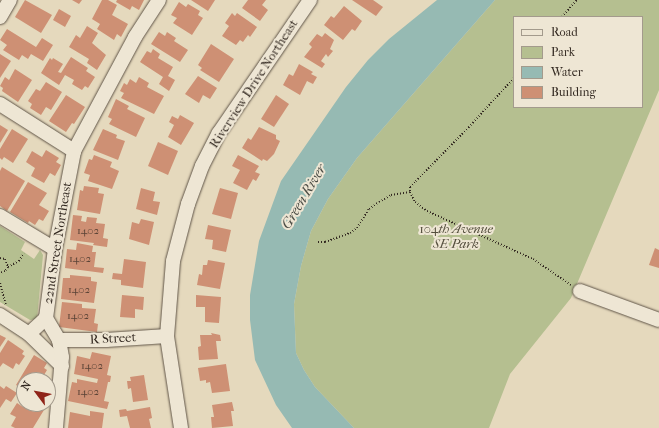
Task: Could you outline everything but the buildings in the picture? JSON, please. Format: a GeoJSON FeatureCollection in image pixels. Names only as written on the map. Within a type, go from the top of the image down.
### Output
{"type":"FeatureCollection","features":[{"type":"Feature","properties":{"kind":"street"},"geometry":{"type":"LineString","coordinates":[[0,16],[10,0]]}},
{"type":"Feature","properties":{"kind":"street","name":"22nd Street Northeast"},"geometry":{"type":"LineString","coordinates":[[56,428],[62,366],[59,340],[46,318],[55,249],[74,151],[135,37],[159,0]]}},
{"type":"Feature","properties":{"kind":"street","name":"Riverview Drive Northeast"},"geometry":{"type":"LineString","coordinates":[[181,428],[166,336],[173,261],[188,204],[202,166],[219,133],[310,0]]}},
{"type":"Feature","properties":{"kind":"street"},"geometry":{"type":"LineString","coordinates":[[0,104],[74,151]]}},
{"type":"Feature","properties":{"kind":"street"},"geometry":{"type":"LineString","coordinates":[[0,216],[55,249]]}},
{"type":"Feature","properties":{"kind":"street"},"geometry":{"type":"LineString","coordinates":[[580,291],[659,320]]}},
{"type":"Feature","properties":{"kind":"street"},"geometry":{"type":"LineString","coordinates":[[1,316],[29,334],[62,366]]}},
{"type":"Feature","properties":{"kind":"street"},"geometry":{"type":"LineString","coordinates":[[29,334],[46,318]]}},
{"type":"Feature","properties":{"kind":"street","name":"R Street"},"geometry":{"type":"LineString","coordinates":[[59,340],[106,340],[166,336]]}},
{"type":"Feature","properties":{"kind":"path"},"geometry":{"type":"LineString","coordinates":[[563,16],[578,0]]}},
{"type":"Feature","properties":{"kind":"path"},"geometry":{"type":"LineString","coordinates":[[513,79],[469,128],[410,187],[410,192],[415,202],[427,211],[533,259],[580,291]]}},
{"type":"Feature","properties":{"kind":"path"},"geometry":{"type":"LineString","coordinates":[[318,242],[325,242],[350,233],[358,228],[369,209],[379,202],[391,195],[410,192]]}},
{"type":"Feature","properties":{"kind":"path"},"geometry":{"type":"LineString","coordinates":[[0,272],[5,271],[8,267],[19,262],[24,252]]}},
{"type":"Feature","properties":{"kind":"path"},"geometry":{"type":"LineString","coordinates":[[0,258],[5,259],[8,267]]}},
{"type":"Feature","properties":{"kind":"path"},"geometry":{"type":"LineString","coordinates":[[0,283],[6,308],[1,316]]}},
{"type":"Feature","properties":{"kind":"green space","name":"104th Avenue SE Park"},"geometry":{"type":"Polygon","coordinates":[[[495,0],[659,0],[659,90],[571,298],[510,374],[489,428],[354,428],[315,387],[304,370],[296,353],[294,304],[301,266],[311,231],[328,199],[357,158],[495,0]]]}},
{"type":"Feature","properties":{"kind":"green space"},"geometry":{"type":"Polygon","coordinates":[[[0,226],[25,242],[21,250],[34,259],[40,250],[43,255],[37,319],[30,320],[0,302],[0,226]]]}},
{"type":"Feature","properties":{"kind":"water","name":"Green River"},"geometry":{"type":"Polygon","coordinates":[[[437,0],[495,0],[357,158],[328,199],[311,231],[301,266],[294,304],[296,353],[304,370],[315,387],[354,428],[292,428],[276,405],[255,360],[250,320],[250,295],[259,241],[281,181],[346,87],[368,60],[389,39],[437,0]]]}}]}
